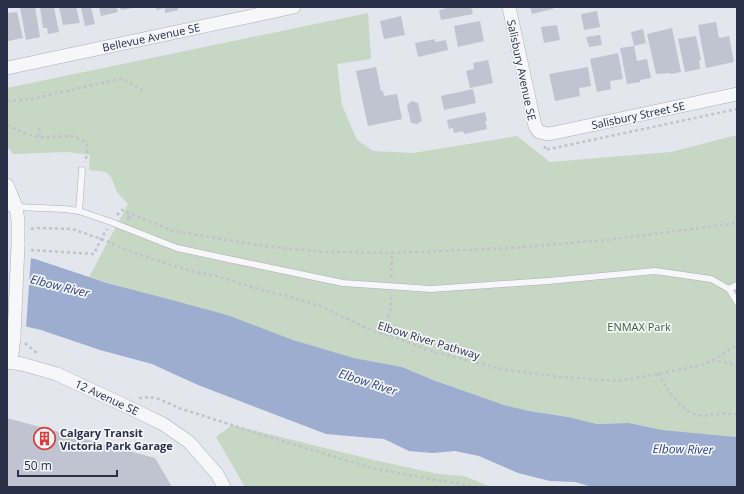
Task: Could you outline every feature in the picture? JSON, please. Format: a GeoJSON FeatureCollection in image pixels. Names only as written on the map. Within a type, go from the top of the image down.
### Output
{"type":"FeatureCollection","features":[{"type":"Feature","properties":{"kind":"street","name":"Bellevue Avenue SE"},"geometry":{"type":"LineString","coordinates":[[7,68],[294,7]]}},
{"type":"Feature","properties":{"kind":"street","name":"Salisbury Avenue SE"},"geometry":{"type":"LineString","coordinates":[[509,7],[535,126],[539,132]]}},
{"type":"Feature","properties":{"kind":"street","name":"Salisbury Street SE"},"geometry":{"type":"LineString","coordinates":[[539,132],[549,134],[737,94]]}},
{"type":"Feature","properties":{"kind":"street"},"geometry":{"type":"LineString","coordinates":[[7,185],[12,207],[18,221],[14,336],[9,362]]}},
{"type":"Feature","properties":{"kind":"street","name":"12 Avenue SE"},"geometry":{"type":"LineString","coordinates":[[9,362],[57,374],[163,424],[189,442],[217,474],[224,487]]}},
{"type":"Feature","properties":{"kind":"lane"},"geometry":{"type":"LineString","coordinates":[[79,211],[82,170]]}},
{"type":"Feature","properties":{"kind":"lane"},"geometry":{"type":"LineString","coordinates":[[12,207],[79,211],[177,248],[343,283],[431,289],[548,281],[655,271],[711,279],[729,289],[737,302]]}},
{"type":"Feature","properties":{"kind":"lane"},"geometry":{"type":"LineString","coordinates":[[729,289],[737,284]]}},
{"type":"Feature","properties":{"kind":"path"},"geometry":{"type":"LineString","coordinates":[[7,101],[31,99],[120,79],[125,80],[144,92]]}},
{"type":"Feature","properties":{"kind":"path"},"geometry":{"type":"LineString","coordinates":[[545,145],[545,150],[737,109]]}},
{"type":"Feature","properties":{"kind":"path"},"geometry":{"type":"LineString","coordinates":[[7,125],[21,132],[40,137],[71,136],[83,140],[87,145],[87,154],[82,170]]}},
{"type":"Feature","properties":{"kind":"path"},"geometry":{"type":"LineString","coordinates":[[39,128],[40,137]]}},
{"type":"Feature","properties":{"kind":"path"},"geometry":{"type":"LineString","coordinates":[[31,250],[94,254],[111,222],[122,210],[173,231],[264,246],[324,252],[392,253],[510,248],[600,240],[737,223]]}},
{"type":"Feature","properties":{"kind":"path","name":"Elbow River Pathway"},"geometry":{"type":"LineString","coordinates":[[30,233],[31,229],[37,228],[72,229],[132,252],[190,271],[216,276],[320,306],[377,333],[398,338],[427,350],[507,370],[575,378],[620,381],[706,364],[737,345]]}},
{"type":"Feature","properties":{"kind":"path"},"geometry":{"type":"LineString","coordinates":[[391,277],[392,253]]}},
{"type":"Feature","properties":{"kind":"path"},"geometry":{"type":"LineString","coordinates":[[382,334],[390,309],[391,295]]}},
{"type":"Feature","properties":{"kind":"path"},"geometry":{"type":"LineString","coordinates":[[712,360],[737,365]]}},
{"type":"Feature","properties":{"kind":"path"},"geometry":{"type":"LineString","coordinates":[[658,374],[671,394],[683,408],[698,415],[737,414]]}},
{"type":"Feature","properties":{"kind":"path"},"geometry":{"type":"LineString","coordinates":[[137,399],[149,397],[158,399],[179,408],[374,469],[477,487]]}},
{"type":"Feature","properties":{"kind":"green space","name":"ENMAX Park"},"geometry":{"type":"Polygon","coordinates":[[[368,13],[371,59],[337,64],[342,105],[357,140],[373,151],[413,153],[517,136],[550,162],[671,152],[737,135],[737,437],[662,430],[629,423],[597,424],[504,405],[433,380],[402,367],[354,358],[89,277],[128,204],[117,192],[111,177],[106,172],[89,170],[90,155],[67,152],[13,154],[7,146],[7,88],[368,13]]]}},
{"type":"Feature","properties":{"kind":"green space"},"geometry":{"type":"Polygon","coordinates":[[[232,425],[374,460],[438,474],[464,476],[491,487],[245,487],[216,437],[232,425]]]}},
{"type":"Feature","properties":{"kind":"water","name":"Elbow River"},"geometry":{"type":"Polygon","coordinates":[[[7,253],[35,259],[107,283],[227,315],[293,340],[354,358],[402,367],[433,380],[504,405],[597,424],[629,423],[662,430],[737,437],[737,487],[592,487],[575,482],[550,481],[518,473],[479,456],[455,451],[433,453],[409,451],[384,439],[326,434],[198,385],[152,364],[100,350],[41,330],[7,322],[7,253]]]}},
{"type":"Feature","properties":{"kind":"pier"},"geometry":{"type":"Polygon","coordinates":[[[7,251],[31,256],[26,328],[7,324],[7,251]]]}},
{"type":"Feature","properties":{"kind":"building"},"geometry":{"type":"Polygon","coordinates":[[[20,7],[35,7],[40,37],[26,40],[20,7]]]}},
{"type":"Feature","properties":{"kind":"building"},"geometry":{"type":"Polygon","coordinates":[[[40,7],[54,7],[59,32],[48,34],[47,28],[43,28],[40,7]]]}},
{"type":"Feature","properties":{"kind":"building"},"geometry":{"type":"Polygon","coordinates":[[[59,7],[76,7],[80,23],[63,25],[59,7]]]}},
{"type":"Feature","properties":{"kind":"building"},"geometry":{"type":"Polygon","coordinates":[[[81,7],[91,7],[95,24],[85,26],[81,7]]]}},
{"type":"Feature","properties":{"kind":"building"},"geometry":{"type":"Polygon","coordinates":[[[99,7],[116,7],[118,12],[101,16],[99,7]]]}},
{"type":"Feature","properties":{"kind":"building"},"geometry":{"type":"Polygon","coordinates":[[[120,7],[133,7],[133,8],[121,10],[120,7]]]}},
{"type":"Feature","properties":{"kind":"building"},"geometry":{"type":"Polygon","coordinates":[[[156,7],[178,7],[178,10],[165,13],[165,8],[157,10],[156,7]]]}},
{"type":"Feature","properties":{"kind":"building"},"geometry":{"type":"Polygon","coordinates":[[[445,7],[471,7],[473,14],[441,20],[439,10],[445,9],[445,7]]]}},
{"type":"Feature","properties":{"kind":"building"},"geometry":{"type":"Polygon","coordinates":[[[530,7],[553,7],[553,9],[532,14],[530,7]]]}},
{"type":"Feature","properties":{"kind":"building"},"geometry":{"type":"Polygon","coordinates":[[[597,11],[600,27],[584,30],[581,14],[597,11]]]}},
{"type":"Feature","properties":{"kind":"building"},"geometry":{"type":"Polygon","coordinates":[[[17,12],[23,38],[8,41],[7,13],[17,12]]]}},
{"type":"Feature","properties":{"kind":"building"},"geometry":{"type":"Polygon","coordinates":[[[401,16],[405,35],[384,39],[380,21],[401,16]]]}},
{"type":"Feature","properties":{"kind":"building"},"geometry":{"type":"Polygon","coordinates":[[[480,21],[484,41],[458,47],[454,26],[480,21]]]}},
{"type":"Feature","properties":{"kind":"building"},"geometry":{"type":"Polygon","coordinates":[[[716,22],[719,38],[729,36],[734,62],[706,68],[698,25],[716,22]]]}},
{"type":"Feature","properties":{"kind":"building"},"geometry":{"type":"Polygon","coordinates":[[[557,25],[560,40],[544,43],[541,27],[557,25]]]}},
{"type":"Feature","properties":{"kind":"building"},"geometry":{"type":"Polygon","coordinates":[[[672,28],[681,72],[656,74],[647,34],[672,28]]]}},
{"type":"Feature","properties":{"kind":"building"},"geometry":{"type":"Polygon","coordinates":[[[643,29],[646,43],[634,46],[631,32],[643,29]]]}},
{"type":"Feature","properties":{"kind":"building"},"geometry":{"type":"Polygon","coordinates":[[[600,35],[602,45],[589,47],[586,37],[600,35]]]}},
{"type":"Feature","properties":{"kind":"building"},"geometry":{"type":"Polygon","coordinates":[[[696,36],[701,60],[699,61],[700,69],[685,72],[678,39],[696,36]]]}},
{"type":"Feature","properties":{"kind":"building"},"geometry":{"type":"Polygon","coordinates":[[[435,39],[435,42],[446,40],[448,50],[418,57],[415,43],[435,39]]]}},
{"type":"Feature","properties":{"kind":"building"},"geometry":{"type":"Polygon","coordinates":[[[634,46],[637,61],[647,59],[651,78],[640,80],[640,82],[627,84],[620,48],[634,46]]]}},
{"type":"Feature","properties":{"kind":"building"},"geometry":{"type":"Polygon","coordinates":[[[618,53],[623,79],[610,81],[611,89],[597,92],[590,59],[618,53]]]}},
{"type":"Feature","properties":{"kind":"building"},"geometry":{"type":"Polygon","coordinates":[[[488,60],[493,83],[470,88],[466,71],[474,69],[473,63],[488,60]]]}},
{"type":"Feature","properties":{"kind":"building"},"geometry":{"type":"Polygon","coordinates":[[[376,67],[381,91],[383,91],[384,96],[397,94],[402,119],[368,126],[356,71],[376,67]]]}},
{"type":"Feature","properties":{"kind":"building"},"geometry":{"type":"Polygon","coordinates":[[[588,67],[591,86],[579,88],[580,96],[555,101],[549,74],[588,67]]]}},
{"type":"Feature","properties":{"kind":"building"},"geometry":{"type":"Polygon","coordinates":[[[473,89],[476,103],[444,110],[441,96],[473,89]]]}},
{"type":"Feature","properties":{"kind":"building"},"geometry":{"type":"Polygon","coordinates":[[[412,101],[418,103],[422,121],[417,124],[411,123],[407,105],[412,101]]]}},
{"type":"Feature","properties":{"kind":"building"},"geometry":{"type":"Polygon","coordinates":[[[485,112],[487,129],[464,134],[463,131],[454,133],[453,128],[449,129],[447,120],[485,112]]]}},
{"type":"Feature","properties":{"kind":"building"},"geometry":{"type":"Polygon","coordinates":[[[128,215],[132,217],[130,221],[126,219],[128,215]]]}},
{"type":"Feature","properties":{"kind":"building","name":"Calgary Transit Victoria Park Garage"},"geometry":{"type":"Polygon","coordinates":[[[7,418],[155,458],[172,487],[7,487],[7,418]]]}},
{"type":"Feature","properties":{"kind":"place","name":"Calgary Transit Victoria Park Garage"},"geometry":{"type":"Point","coordinates":[44,438]}}]}
